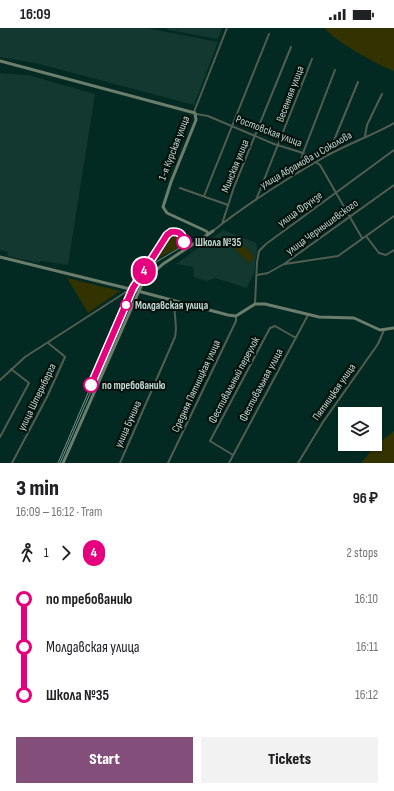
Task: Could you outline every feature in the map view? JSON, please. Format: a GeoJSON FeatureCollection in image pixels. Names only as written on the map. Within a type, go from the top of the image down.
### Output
{"type":"FeatureCollection","features":[{"type":"Feature","properties":{"kind":"street","name":"1-я Курская улица"},"geometry":{"type":"LineString","coordinates":[[209,234],[206,231],[168,214],[164,209],[163,204],[196,120],[195,113],[227,28]]}},
{"type":"Feature","properties":{"kind":"street"},"geometry":{"type":"LineString","coordinates":[[204,196],[269,34]]}},
{"type":"Feature","properties":{"kind":"street","name":"Минская улица"},"geometry":{"type":"LineString","coordinates":[[221,225],[291,47]]}},
{"type":"Feature","properties":{"kind":"street","name":"Весенняя улица"},"geometry":{"type":"LineString","coordinates":[[256,201],[279,146],[312,59]]}},
{"type":"Feature","properties":{"kind":"street","name":"Ростовская улица"},"geometry":{"type":"LineString","coordinates":[[0,61],[208,116],[279,146],[302,153],[317,163],[324,170],[362,238]]}},
{"type":"Feature","properties":{"kind":"street"},"geometry":{"type":"LineString","coordinates":[[298,173],[302,153],[335,70]]}},
{"type":"Feature","properties":{"kind":"street"},"geometry":{"type":"LineString","coordinates":[[327,156],[358,82]]}},
{"type":"Feature","properties":{"kind":"street"},"geometry":{"type":"LineString","coordinates":[[365,136],[367,125],[382,94]]}},
{"type":"Feature","properties":{"kind":"street","name":"улица Абрамова и Соколова"},"geometry":{"type":"LineString","coordinates":[[137,291],[145,278],[162,264],[209,234],[298,173],[365,136],[394,123]]}},
{"type":"Feature","properties":{"kind":"street","name":"улица Фрунзе"},"geometry":{"type":"LineString","coordinates":[[256,304],[258,255],[266,244],[394,150]]}},
{"type":"Feature","properties":{"kind":"street","name":"улица Чернышевского"},"geometry":{"type":"LineString","coordinates":[[257,275],[268,273],[284,264],[394,185]]}},
{"type":"Feature","properties":{"kind":"street"},"geometry":{"type":"LineString","coordinates":[[180,188],[228,205]]}},
{"type":"Feature","properties":{"kind":"street"},"geometry":{"type":"LineString","coordinates":[[284,264],[338,256],[394,216]]}},
{"type":"Feature","properties":{"kind":"street"},"geometry":{"type":"LineString","coordinates":[[366,236],[379,254],[386,255],[394,250]]}},
{"type":"Feature","properties":{"kind":"street"},"geometry":{"type":"LineString","coordinates":[[0,257],[228,315],[236,316],[256,304],[265,304],[308,315],[354,318],[375,329],[384,330],[394,328]]}},
{"type":"Feature","properties":{"kind":"street"},"geometry":{"type":"LineString","coordinates":[[0,380],[25,357],[129,290]]}},
{"type":"Feature","properties":{"kind":"street"},"geometry":{"type":"LineString","coordinates":[[63,463],[137,291]]}},
{"type":"Feature","properties":{"kind":"street","name":"улица Бунина"},"geometry":{"type":"LineString","coordinates":[[120,463],[175,337],[176,332],[173,310],[175,302]]}},
{"type":"Feature","properties":{"kind":"street","name":"Фестивальная улица"},"geometry":{"type":"LineString","coordinates":[[229,463],[273,378],[308,315]]}},
{"type":"Feature","properties":{"kind":"street","name":"Средняя Пятницкая улица"},"geometry":{"type":"LineString","coordinates":[[168,463],[205,389],[236,321],[236,316]]}},
{"type":"Feature","properties":{"kind":"street","name":"Фестивальный переулок"},"geometry":{"type":"LineString","coordinates":[[233,456],[210,441],[255,356],[272,326],[296,338]]}},
{"type":"Feature","properties":{"kind":"street","name":"Пятницкая улица"},"geometry":{"type":"LineString","coordinates":[[298,463],[323,422],[378,344],[384,330]]}},
{"type":"Feature","properties":{"kind":"street","name":"улица Штернберга"},"geometry":{"type":"LineString","coordinates":[[12,463],[47,397],[65,358],[64,355],[48,343]]}},
{"type":"Feature","properties":{"kind":"street"},"geometry":{"type":"LineString","coordinates":[[0,437],[29,383],[11,369]]}},
{"type":"Feature","properties":{"kind":"shaded area"},"geometry":{"type":"Polygon","coordinates":[[[0,28],[147,28],[218,42],[194,105],[35,63],[0,57],[0,28]]]}},
{"type":"Feature","properties":{"kind":"shaded area"},"geometry":{"type":"Polygon","coordinates":[[[166,28],[222,28],[218,39],[168,30],[166,28]]]}},
{"type":"Feature","properties":{"kind":"shaded area"},"geometry":{"type":"Polygon","coordinates":[[[325,28],[394,28],[394,71],[346,46],[325,28]]]}},
{"type":"Feature","properties":{"kind":"shaded area"},"geometry":{"type":"Polygon","coordinates":[[[0,73],[28,75],[95,94],[68,265],[41,261],[39,263],[7,256],[8,252],[0,250],[0,73]]]}},
{"type":"Feature","properties":{"kind":"shaded area","name":"Школа №35"},"geometry":{"type":"Polygon","coordinates":[[[223,230],[256,243],[257,248],[254,273],[247,288],[215,278],[207,281],[194,277],[193,267],[176,264],[223,230]]]}},
{"type":"Feature","properties":{"kind":"shaded area"},"geometry":{"type":"Polygon","coordinates":[[[172,232],[176,232],[181,235],[184,242],[183,246],[160,257],[146,270],[167,235],[172,232]]]}},
{"type":"Feature","properties":{"kind":"shaded area"},"geometry":{"type":"Polygon","coordinates":[[[238,240],[255,257],[249,263],[232,246],[238,240]]]}},
{"type":"Feature","properties":{"kind":"shaded area"},"geometry":{"type":"Polygon","coordinates":[[[67,278],[120,291],[88,313],[67,278]]]}},
{"type":"Feature","properties":{"kind":"shaded area"},"geometry":{"type":"Polygon","coordinates":[[[394,431],[394,463],[361,463],[371,451],[382,451],[382,440],[394,431]]]}},
{"type":"Feature","properties":{"kind":"tram line"},"geometry":{"type":"LineString","coordinates":[[58,463],[133,288],[167,235],[173,231],[180,233],[184,239],[183,246],[156,262],[136,287],[60,463]]}},
{"type":"Feature","properties":{"kind":"tram line","name":"4"},"geometry":{"type":"LineString","coordinates":[[91,385],[133,288],[167,235],[173,231],[178,232],[182,235],[184,242]]}},
{"type":"Feature","properties":{"kind":"place","name":"Школа №35"},"geometry":{"type":"Point","coordinates":[184,242]}},
{"type":"Feature","properties":{"kind":"place","name":"Молдавская улица"},"geometry":{"type":"Point","coordinates":[126,305]}},
{"type":"Feature","properties":{"kind":"place","name":"по требованию"},"geometry":{"type":"Point","coordinates":[91,385]}}]}
